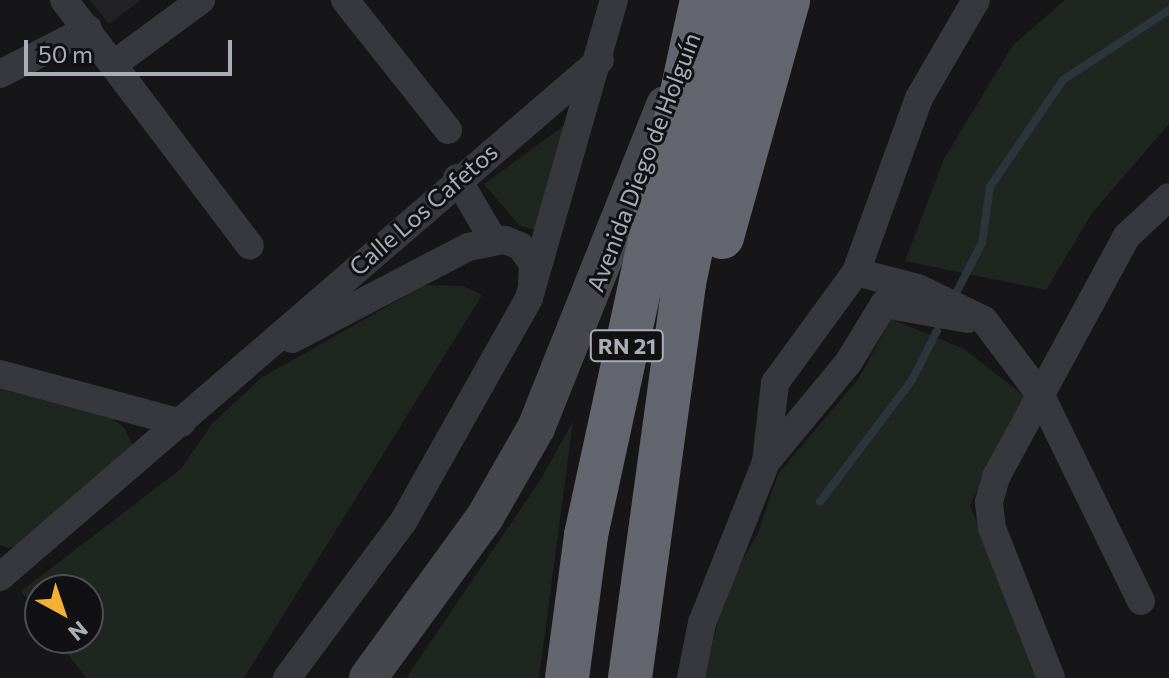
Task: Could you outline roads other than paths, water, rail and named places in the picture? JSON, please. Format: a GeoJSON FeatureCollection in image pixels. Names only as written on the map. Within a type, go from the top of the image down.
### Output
{"type":"FeatureCollection","features":[{"type":"Feature","properties":{"kind":"highway"},"geometry":{"type":"LineString","coordinates":[[630,678],[684,283],[744,0]]}},
{"type":"Feature","properties":{"kind":"highway"},"geometry":{"type":"LineString","coordinates":[[653,499],[788,0]]}},
{"type":"Feature","properties":{"kind":"highway","name":"RN 21"},"geometry":{"type":"LineString","coordinates":[[567,678],[586,535],[700,8]]}},
{"type":"Feature","properties":{"kind":"street"},"geometry":{"type":"LineString","coordinates":[[64,0],[250,246]]}},
{"type":"Feature","properties":{"kind":"street"},"geometry":{"type":"LineString","coordinates":[[114,64],[201,0]]}},
{"type":"Feature","properties":{"kind":"street"},"geometry":{"type":"LineString","coordinates":[[345,0],[448,130]]}},
{"type":"Feature","properties":{"kind":"street"},"geometry":{"type":"LineString","coordinates":[[287,678],[403,522],[529,298],[600,60],[614,0]]}},
{"type":"Feature","properties":{"kind":"street"},"geometry":{"type":"LineString","coordinates":[[691,678],[702,623],[766,462],[775,383],[856,272],[919,98],[976,0]]}},
{"type":"Feature","properties":{"kind":"street","name":"Avenida Diego de Holguín"},"geometry":{"type":"LineString","coordinates":[[368,678],[485,517],[536,428],[700,8]]}},
{"type":"Feature","properties":{"kind":"street"},"geometry":{"type":"LineString","coordinates":[[0,74],[88,29]]}},
{"type":"Feature","properties":{"kind":"street","name":"Calle Los Cafetos"},"geometry":{"type":"LineString","coordinates":[[0,577],[181,423],[457,178],[600,60]]}},
{"type":"Feature","properties":{"kind":"street"},"geometry":{"type":"LineString","coordinates":[[457,178],[494,241],[512,242],[530,256],[529,298]]}},
{"type":"Feature","properties":{"kind":"street"},"geometry":{"type":"LineString","coordinates":[[1051,678],[992,528],[989,502],[996,477],[1127,236],[1169,197]]}},
{"type":"Feature","properties":{"kind":"street","name":"Calle Los Cafetos"},"geometry":{"type":"LineString","coordinates":[[249,362],[447,256],[494,241]]}},
{"type":"Feature","properties":{"kind":"street"},"geometry":{"type":"LineString","coordinates":[[856,272],[918,288],[984,320],[1041,396],[1141,601]]}},
{"type":"Feature","properties":{"kind":"street"},"geometry":{"type":"LineString","coordinates":[[766,462],[848,363],[884,304],[984,320]]}},
{"type":"Feature","properties":{"kind":"street"},"geometry":{"type":"LineString","coordinates":[[0,374],[181,423]]}},
{"type":"Feature","properties":{"kind":"waterway"},"geometry":{"type":"LineString","coordinates":[[952,301],[982,243],[990,187],[1063,80],[1169,10]]}},
{"type":"Feature","properties":{"kind":"waterway"},"geometry":{"type":"LineString","coordinates":[[820,502],[912,380],[937,331]]}}]}
